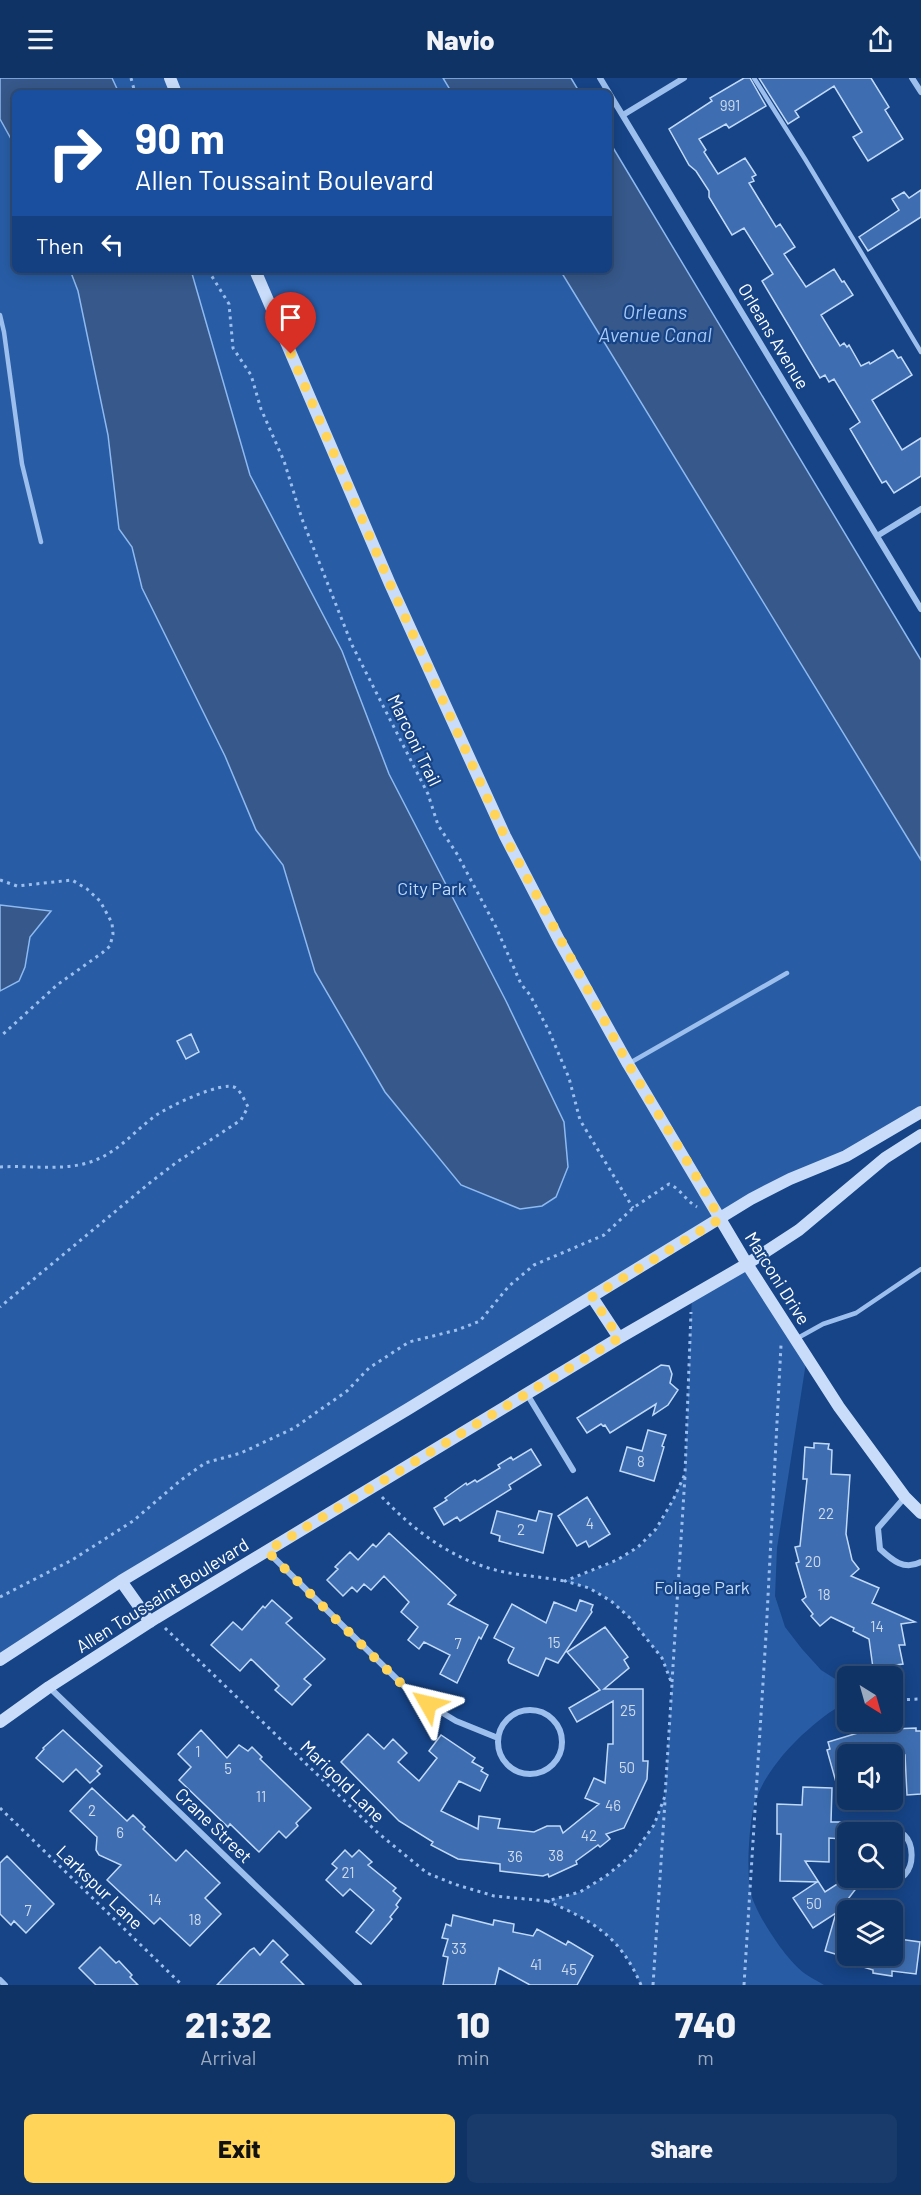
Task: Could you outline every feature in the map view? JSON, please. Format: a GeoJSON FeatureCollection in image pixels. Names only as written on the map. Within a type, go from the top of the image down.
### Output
{"type":"FeatureCollection","features":[{"type":"Feature","properties":{"kind":"main road","name":"Marconi Drive"},"geometry":{"type":"LineString","coordinates":[[256,273],[390,584],[505,837],[628,1064],[747,1264],[838,1407],[905,1497],[921,1513]]}},
{"type":"Feature","properties":{"kind":"main road","name":"Allen Toussaint Boulevard"},"geometry":{"type":"LineString","coordinates":[[0,1660],[121,1581],[751,1199],[790,1179],[846,1156],[921,1112]]}},
{"type":"Feature","properties":{"kind":"main road","name":"Allen Toussaint Boulevard"},"geometry":{"type":"LineString","coordinates":[[0,1722],[49,1687],[153,1620],[619,1338],[747,1264],[799,1230],[885,1158],[921,1135]]}},
{"type":"Feature","properties":{"kind":"main road"},"geometry":{"type":"LineString","coordinates":[[592,1297],[619,1338]]}},
{"type":"Feature","properties":{"kind":"main road"},"geometry":{"type":"LineString","coordinates":[[121,1581],[153,1620]]}},
{"type":"Feature","properties":{"kind":"street"},"geometry":{"type":"LineString","coordinates":[[623,115],[684,78]]}},
{"type":"Feature","properties":{"kind":"street"},"geometry":{"type":"LineString","coordinates":[[912,78],[921,92]]}},
{"type":"Feature","properties":{"kind":"street","name":"Orleans Avenue"},"geometry":{"type":"LineString","coordinates":[[612,97],[921,609]]}},
{"type":"Feature","properties":{"kind":"street"},"geometry":{"type":"LineString","coordinates":[[877,536],[921,509]]}},
{"type":"Feature","properties":{"kind":"street"},"geometry":{"type":"LineString","coordinates":[[527,1394],[573,1470]]}},
{"type":"Feature","properties":{"kind":"street"},"geometry":{"type":"LineString","coordinates":[[905,1497],[878,1528],[880,1549],[895,1563],[915,1565],[921,1562]]}},
{"type":"Feature","properties":{"kind":"street"},"geometry":{"type":"LineString","coordinates":[[267,1551],[413,1695],[456,1721],[498,1738]]}},
{"type":"Feature","properties":{"kind":"street","name":"Crane Street"},"geometry":{"type":"LineString","coordinates":[[49,1687],[359,1985]]}},
{"type":"Feature","properties":{"kind":"street"},"geometry":{"type":"LineString","coordinates":[[532,1710],[542,1712],[552,1718],[562,1736],[562,1747],[552,1766],[543,1772],[523,1773],[505,1763],[500,1754],[498,1738],[504,1724],[511,1716],[521,1711],[532,1710]]}},
{"type":"Feature","properties":{"kind":"street"},"geometry":{"type":"LineString","coordinates":[[903,1834],[909,1836],[918,1850],[918,1857],[916,1866],[903,1878]]}},
{"type":"Feature","properties":{"kind":"street"},"geometry":{"type":"LineString","coordinates":[[0,1980],[5,1985]]}},
{"type":"Feature","properties":{"kind":"lane"},"geometry":{"type":"LineString","coordinates":[[754,78],[921,352]]}},
{"type":"Feature","properties":{"kind":"lane"},"geometry":{"type":"LineString","coordinates":[[0,315],[21,464],[41,542]]}},
{"type":"Feature","properties":{"kind":"lane"},"geometry":{"type":"LineString","coordinates":[[628,1064],[787,973]]}},
{"type":"Feature","properties":{"kind":"lane"},"geometry":{"type":"LineString","coordinates":[[796,1339],[823,1324],[856,1313],[921,1269]]}},
{"type":"Feature","properties":{"kind":"path","name":"Marconi Trail"},"geometry":{"type":"LineString","coordinates":[[210,273],[229,304],[233,348],[251,375],[261,409],[284,460],[302,519],[352,645],[428,794],[438,825],[457,854],[496,927],[521,984],[549,1031],[569,1078],[580,1120],[633,1208]]}},
{"type":"Feature","properties":{"kind":"path"},"geometry":{"type":"LineString","coordinates":[[0,880],[16,886],[72,880],[87,889],[100,901],[112,923],[113,934],[110,946],[57,985],[0,1037]]}},
{"type":"Feature","properties":{"kind":"path"},"geometry":{"type":"LineString","coordinates":[[0,1167],[70,1166],[88,1163],[123,1145],[154,1116],[174,1105],[220,1087],[236,1088],[248,1107],[241,1120],[152,1181],[0,1307]]}},
{"type":"Feature","properties":{"kind":"path"},"geometry":{"type":"LineString","coordinates":[[0,1597],[72,1560],[133,1521],[181,1480],[205,1463],[241,1453],[294,1428],[347,1391],[369,1368],[409,1342],[457,1330],[480,1321],[509,1286],[534,1265],[604,1235],[633,1208],[669,1184],[677,1187],[686,1201],[720,1219]]}},
{"type":"Feature","properties":{"kind":"path"},"geometry":{"type":"LineString","coordinates":[[653,1985],[685,1474],[692,1295]]}},
{"type":"Feature","properties":{"kind":"path"},"geometry":{"type":"LineString","coordinates":[[744,1985],[783,1319]]}},
{"type":"Feature","properties":{"kind":"path"},"geometry":{"type":"LineString","coordinates":[[565,1581],[617,1560],[638,1546],[656,1529],[685,1474]]}},
{"type":"Feature","properties":{"kind":"path"},"geometry":{"type":"LineString","coordinates":[[372,1487],[399,1515],[431,1540],[466,1559],[502,1571],[565,1581],[589,1588],[611,1601],[648,1638],[662,1658],[672,1684]]}},
{"type":"Feature","properties":{"kind":"path","name":"Marigold Lane"},"geometry":{"type":"LineString","coordinates":[[153,1620],[378,1833],[428,1873],[454,1884],[494,1896],[547,1900]]}},
{"type":"Feature","properties":{"kind":"path"},"geometry":{"type":"LineString","coordinates":[[903,1700],[921,1699]]}},
{"type":"Feature","properties":{"kind":"path"},"geometry":{"type":"LineString","coordinates":[[547,1900],[580,1892],[606,1876],[634,1854],[654,1825],[665,1796]]}},
{"type":"Feature","properties":{"kind":"path","name":"Larkspur Lane"},"geometry":{"type":"LineString","coordinates":[[0,1808],[182,1985]]}},
{"type":"Feature","properties":{"kind":"path"},"geometry":{"type":"LineString","coordinates":[[547,1900],[584,1917],[614,1940],[633,1966],[641,1985]]}},
{"type":"Feature","properties":{"kind":"green space","name":"City Park"},"geometry":{"type":"Polygon","coordinates":[[[0,78],[443,78],[450,90],[12,90],[12,273],[562,273],[921,860],[921,1112],[790,1179],[0,1660],[0,78]]]}},
{"type":"Feature","properties":{"kind":"green space","name":"Foliage Park"},"geometry":{"type":"Polygon","coordinates":[[[747,1264],[807,1356],[777,1548],[775,1596],[785,1627],[821,1670],[837,1680],[837,1708],[812,1726],[795,1742],[781,1757],[763,1783],[753,1811],[748,1861],[749,1885],[759,1914],[781,1948],[797,1967],[824,1985],[641,1985],[624,1954],[603,1932],[591,1923],[547,1901],[580,1892],[606,1876],[634,1854],[654,1825],[665,1796],[672,1684],[662,1658],[630,1618],[611,1601],[589,1588],[565,1581],[603,1567],[638,1547],[657,1528],[676,1494],[685,1473],[692,1295],[747,1264]]]}},
{"type":"Feature","properties":{"kind":"water"},"geometry":{"type":"Polygon","coordinates":[[[0,78],[112,78],[118,90],[12,90],[12,141],[0,119],[0,78]]]}},
{"type":"Feature","properties":{"kind":"water"},"geometry":{"type":"Polygon","coordinates":[[[443,78],[571,78],[578,90],[450,90],[443,78]]]}},
{"type":"Feature","properties":{"kind":"water","name":"Orleans Avenue Canal"},"geometry":{"type":"Polygon","coordinates":[[[612,146],[921,660],[921,860],[562,273],[612,273],[612,146]]]}},
{"type":"Feature","properties":{"kind":"water"},"geometry":{"type":"Polygon","coordinates":[[[71,273],[192,273],[250,475],[342,651],[389,774],[506,1001],[564,1122],[568,1167],[556,1197],[542,1206],[520,1209],[461,1185],[385,1092],[315,972],[283,865],[256,830],[225,756],[142,588],[132,547],[119,529],[108,435],[78,291],[71,273]]]}},
{"type":"Feature","properties":{"kind":"water"},"geometry":{"type":"Polygon","coordinates":[[[0,905],[51,911],[30,937],[25,967],[19,981],[0,991],[0,905]]]}},
{"type":"Feature","properties":{"kind":"building"},"geometry":{"type":"Polygon","coordinates":[[[744,78],[750,78],[766,106],[729,128],[726,124],[699,139],[706,150],[704,152],[718,174],[745,158],[756,175],[752,177],[754,181],[749,183],[776,227],[780,224],[795,247],[784,254],[806,287],[834,269],[842,282],[844,281],[853,295],[821,315],[840,346],[844,343],[847,347],[849,345],[861,366],[869,362],[870,364],[893,350],[898,358],[901,357],[912,375],[872,400],[902,450],[921,438],[921,476],[894,493],[886,481],[882,483],[850,429],[860,422],[834,379],[829,382],[825,375],[820,378],[762,281],[773,274],[744,228],[732,235],[709,197],[709,191],[696,171],[689,165],[669,129],[712,101],[710,98],[744,78]]]}},
{"type":"Feature","properties":{"kind":"building"},"geometry":{"type":"Polygon","coordinates":[[[759,78],[871,78],[889,107],[885,110],[903,139],[868,161],[853,137],[862,132],[834,86],[795,111],[799,117],[788,124],[759,78]]]}},
{"type":"Feature","properties":{"kind":"building"},"geometry":{"type":"Polygon","coordinates":[[[921,190],[921,217],[868,251],[859,237],[899,210],[892,199],[904,192],[909,198],[921,190]]]}},
{"type":"Feature","properties":{"kind":"building"},"geometry":{"type":"Polygon","coordinates":[[[191,1034],[199,1052],[186,1059],[177,1041],[191,1034]]]}},
{"type":"Feature","properties":{"kind":"building"},"geometry":{"type":"Polygon","coordinates":[[[661,1365],[669,1366],[672,1374],[670,1383],[678,1390],[668,1405],[653,1415],[656,1404],[610,1433],[605,1425],[601,1424],[587,1433],[577,1418],[661,1365]]]}},
{"type":"Feature","properties":{"kind":"building"},"geometry":{"type":"Polygon","coordinates":[[[648,1430],[666,1435],[654,1481],[620,1471],[627,1447],[642,1451],[648,1430]]]}},
{"type":"Feature","properties":{"kind":"building"},"geometry":{"type":"Polygon","coordinates":[[[814,1443],[829,1444],[828,1449],[832,1450],[831,1474],[850,1475],[846,1534],[852,1560],[859,1569],[851,1576],[879,1588],[872,1603],[915,1622],[901,1624],[905,1645],[899,1645],[903,1664],[873,1666],[869,1639],[853,1631],[854,1628],[831,1617],[820,1626],[802,1600],[806,1597],[796,1563],[799,1562],[795,1547],[800,1546],[807,1479],[803,1479],[805,1447],[814,1448],[814,1443]]]}},
{"type":"Feature","properties":{"kind":"building"},"geometry":{"type":"Polygon","coordinates":[[[531,1449],[541,1465],[509,1485],[511,1489],[460,1521],[457,1517],[444,1525],[434,1508],[447,1500],[445,1498],[466,1483],[467,1485],[475,1480],[477,1482],[500,1468],[498,1465],[511,1457],[513,1460],[531,1449]]]}},
{"type":"Feature","properties":{"kind":"building"},"geometry":{"type":"Polygon","coordinates":[[[587,1497],[610,1534],[589,1547],[586,1541],[577,1546],[558,1516],[587,1497]]]}},
{"type":"Feature","properties":{"kind":"building"},"geometry":{"type":"Polygon","coordinates":[[[497,1511],[536,1521],[539,1511],[552,1514],[543,1553],[499,1541],[500,1536],[491,1533],[497,1511]]]}},
{"type":"Feature","properties":{"kind":"building"},"geometry":{"type":"Polygon","coordinates":[[[389,1533],[456,1595],[448,1604],[488,1625],[481,1639],[479,1637],[457,1683],[440,1674],[450,1655],[424,1642],[419,1649],[408,1640],[418,1627],[401,1612],[409,1602],[384,1576],[371,1590],[364,1584],[357,1592],[352,1587],[343,1596],[327,1580],[338,1569],[335,1567],[350,1552],[358,1560],[373,1544],[376,1547],[389,1533]]]}},
{"type":"Feature","properties":{"kind":"building"},"geometry":{"type":"Polygon","coordinates":[[[272,1600],[292,1618],[286,1623],[325,1659],[304,1679],[311,1685],[292,1705],[275,1690],[279,1686],[251,1659],[240,1671],[211,1645],[233,1622],[242,1630],[263,1606],[265,1608],[272,1600]]]}},
{"type":"Feature","properties":{"kind":"building"},"geometry":{"type":"Polygon","coordinates":[[[580,1600],[593,1605],[592,1612],[558,1663],[546,1658],[538,1676],[509,1663],[508,1660],[514,1648],[494,1638],[512,1604],[546,1623],[554,1602],[576,1611],[580,1600]]]}},
{"type":"Feature","properties":{"kind":"building"},"geometry":{"type":"Polygon","coordinates":[[[605,1627],[628,1657],[624,1660],[629,1668],[604,1689],[643,1689],[643,1761],[648,1761],[647,1779],[624,1828],[606,1834],[610,1839],[576,1861],[577,1864],[549,1877],[548,1874],[543,1876],[500,1871],[500,1864],[458,1859],[431,1845],[433,1842],[399,1821],[341,1762],[368,1734],[384,1749],[393,1739],[407,1753],[398,1762],[419,1781],[437,1758],[429,1751],[441,1735],[475,1758],[472,1762],[483,1768],[481,1771],[488,1775],[480,1791],[459,1781],[441,1811],[478,1829],[479,1816],[500,1819],[498,1828],[534,1832],[547,1826],[560,1826],[563,1833],[599,1804],[585,1798],[594,1778],[605,1783],[608,1744],[613,1744],[613,1701],[577,1722],[569,1708],[600,1690],[567,1652],[605,1627]]]}},
{"type":"Feature","properties":{"kind":"building"},"geometry":{"type":"Polygon","coordinates":[[[916,1728],[916,1731],[921,1731],[921,1794],[907,1795],[903,1744],[837,1744],[836,1782],[827,1750],[830,1749],[828,1742],[861,1732],[903,1732],[903,1729],[916,1728]]]}},
{"type":"Feature","properties":{"kind":"building"},"geometry":{"type":"Polygon","coordinates":[[[63,1730],[102,1766],[97,1771],[100,1774],[90,1783],[76,1769],[63,1782],[36,1758],[43,1748],[63,1730]]]}},
{"type":"Feature","properties":{"kind":"building"},"geometry":{"type":"Polygon","coordinates":[[[201,1730],[227,1758],[239,1745],[248,1751],[252,1747],[262,1757],[260,1759],[311,1808],[296,1823],[298,1826],[286,1838],[279,1831],[259,1852],[230,1824],[228,1827],[179,1780],[191,1767],[178,1754],[201,1730]]]}},
{"type":"Feature","properties":{"kind":"building"},"geometry":{"type":"Polygon","coordinates":[[[803,1787],[832,1788],[831,1822],[837,1822],[837,1839],[829,1838],[829,1862],[805,1861],[825,1892],[837,1884],[837,1888],[856,1888],[848,1900],[837,1900],[837,1955],[825,1951],[836,1913],[813,1928],[793,1898],[817,1882],[780,1881],[781,1834],[777,1834],[777,1804],[802,1805],[803,1787]]]}},
{"type":"Feature","properties":{"kind":"building"},"geometry":{"type":"Polygon","coordinates":[[[92,1788],[127,1821],[133,1815],[145,1827],[143,1829],[176,1861],[186,1850],[220,1883],[205,1898],[221,1914],[190,1946],[160,1918],[154,1924],[107,1880],[121,1865],[99,1855],[96,1850],[97,1837],[70,1811],[92,1788]]]}},
{"type":"Feature","properties":{"kind":"building"},"geometry":{"type":"Polygon","coordinates":[[[345,1850],[352,1857],[359,1850],[372,1862],[368,1865],[396,1888],[393,1891],[401,1898],[396,1905],[398,1907],[390,1917],[392,1919],[371,1944],[356,1932],[374,1910],[350,1889],[343,1896],[326,1880],[337,1868],[332,1864],[345,1850]]]}},
{"type":"Feature","properties":{"kind":"building"},"geometry":{"type":"Polygon","coordinates":[[[7,1856],[54,1904],[26,1933],[14,1921],[11,1925],[0,1914],[0,1863],[7,1856]]]}},
{"type":"Feature","properties":{"kind":"building"},"geometry":{"type":"Polygon","coordinates":[[[453,1915],[493,1925],[494,1920],[514,1924],[513,1932],[533,1936],[537,1929],[566,1945],[568,1941],[593,1956],[577,1985],[530,1985],[499,1968],[495,1985],[443,1985],[448,1957],[443,1956],[448,1939],[442,1938],[446,1924],[451,1926],[453,1915]]]}},
{"type":"Feature","properties":{"kind":"building"},"geometry":{"type":"Polygon","coordinates":[[[273,1940],[288,1955],[281,1962],[304,1985],[217,1985],[250,1950],[254,1948],[260,1955],[273,1940]]]}},
{"type":"Feature","properties":{"kind":"building"},"geometry":{"type":"Polygon","coordinates":[[[903,1940],[920,1942],[916,1974],[892,1971],[892,1976],[873,1973],[873,1970],[860,1966],[903,1966],[903,1940]]]}},
{"type":"Feature","properties":{"kind":"building"},"geometry":{"type":"Polygon","coordinates":[[[100,1947],[116,1963],[119,1961],[138,1985],[96,1985],[79,1968],[100,1947]]]}},
{"type":"Feature","properties":{"kind":"route"},"geometry":{"type":"LineString","coordinates":[[291,354],[390,584],[505,837],[628,1064],[720,1219],[592,1297],[619,1338],[267,1551],[413,1695],[428,1704]]}}]}
